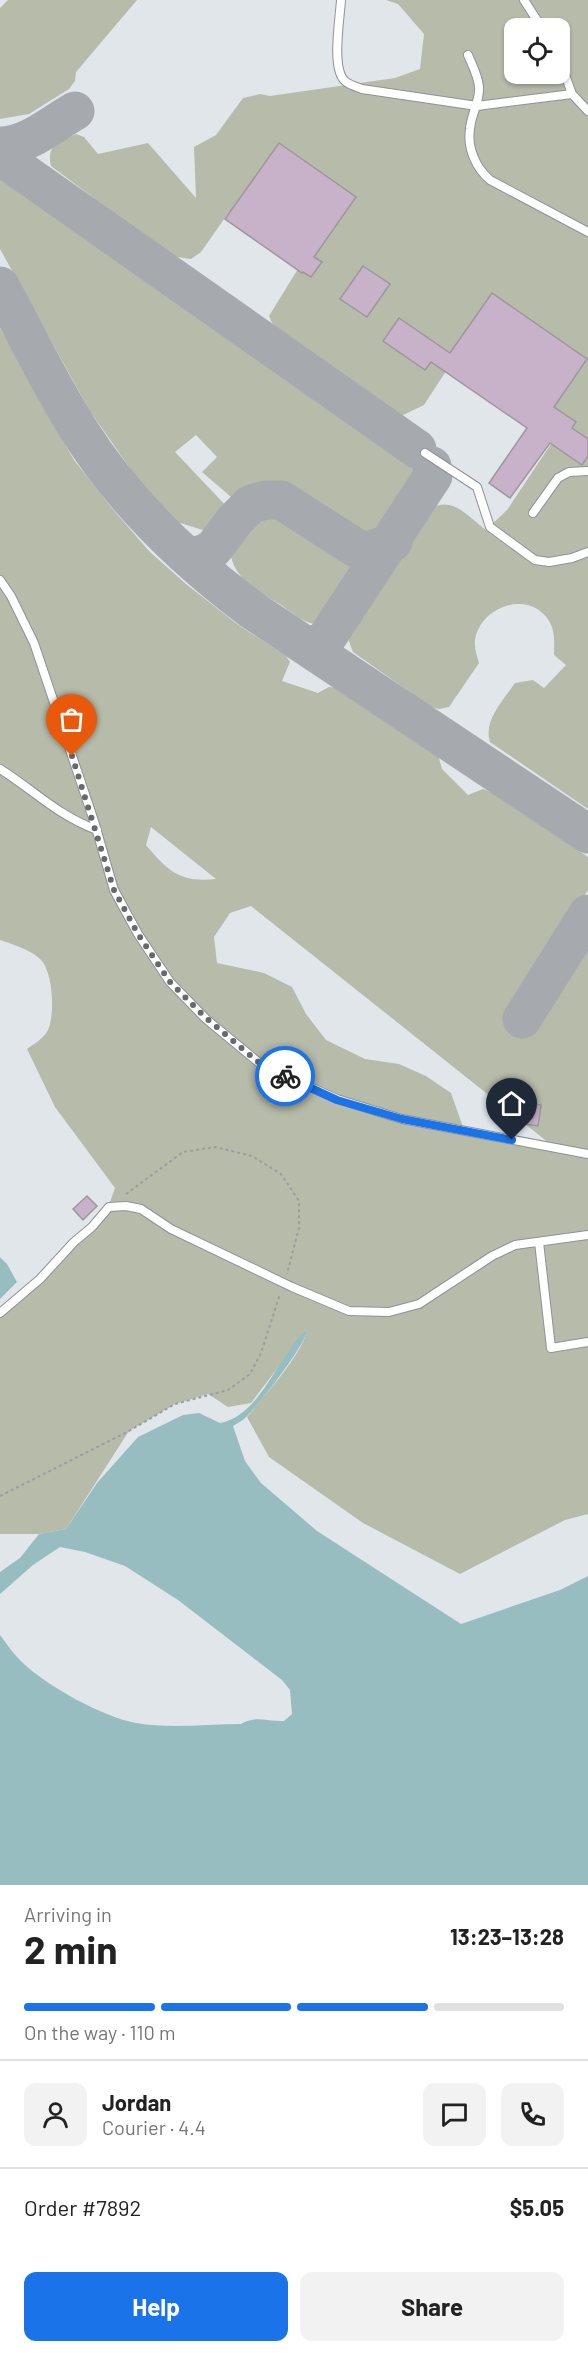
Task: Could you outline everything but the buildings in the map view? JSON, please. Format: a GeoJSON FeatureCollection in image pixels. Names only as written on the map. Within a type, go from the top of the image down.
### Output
{"type":"FeatureCollection","features":[{"type":"Feature","properties":{"kind":"lane"},"geometry":{"type":"LineString","coordinates":[[341,0],[337,64],[340,75],[346,82],[362,89],[477,106],[572,94]]}},
{"type":"Feature","properties":{"kind":"lane"},"geometry":{"type":"LineString","coordinates":[[524,0],[536,18]]}},
{"type":"Feature","properties":{"kind":"lane"},"geometry":{"type":"LineString","coordinates":[[468,55],[477,75],[479,88],[477,106],[470,128],[470,145],[481,172],[490,180],[588,232]]}},
{"type":"Feature","properties":{"kind":"lane"},"geometry":{"type":"LineString","coordinates":[[568,84],[572,94],[588,111]]}},
{"type":"Feature","properties":{"kind":"lane"},"geometry":{"type":"LineString","coordinates":[[424,453],[477,487],[490,527],[535,560],[549,562],[572,558],[588,552]]}},
{"type":"Feature","properties":{"kind":"lane"},"geometry":{"type":"LineString","coordinates":[[533,513],[558,478],[569,472],[588,471]]}},
{"type":"Feature","properties":{"kind":"lane"},"geometry":{"type":"LineString","coordinates":[[0,580],[11,596],[34,643],[97,830],[114,890],[138,934],[170,982],[206,1018],[263,1066],[337,1100],[402,1119],[588,1154]]}},
{"type":"Feature","properties":{"kind":"lane"},"geometry":{"type":"LineString","coordinates":[[0,769],[32,791],[55,811],[97,830]]}},
{"type":"Feature","properties":{"kind":"lane"},"geometry":{"type":"LineString","coordinates":[[0,1313],[40,1279],[74,1242],[93,1227],[109,1207],[126,1206],[141,1209],[171,1229],[349,1311],[388,1312],[418,1304],[492,1256],[515,1245],[588,1235]]}},
{"type":"Feature","properties":{"kind":"lane"},"geometry":{"type":"LineString","coordinates":[[539,1242],[551,1348],[588,1342]]}},
{"type":"Feature","properties":{"kind":"path"},"geometry":{"type":"LineString","coordinates":[[0,1496],[129,1431],[175,1404],[228,1390],[250,1374],[261,1353],[299,1228],[299,1202],[281,1174],[252,1156],[215,1147],[183,1152],[125,1195]]}},
{"type":"Feature","properties":{"kind":"green space"},"geometry":{"type":"Polygon","coordinates":[[[8,0],[137,0],[76,72],[75,81],[69,89],[29,114],[0,119],[0,8],[8,0]]]}},
{"type":"Feature","properties":{"kind":"green space"},"geometry":{"type":"Polygon","coordinates":[[[386,0],[588,0],[588,809],[490,742],[489,726],[500,704],[515,683],[533,680],[544,688],[566,665],[554,655],[552,627],[544,615],[534,607],[522,604],[510,605],[498,609],[487,617],[479,627],[475,640],[479,663],[449,707],[439,709],[431,707],[353,652],[346,633],[348,622],[421,515],[431,508],[448,505],[462,511],[486,530],[507,510],[553,441],[448,368],[424,405],[401,416],[276,332],[269,316],[301,264],[229,212],[201,252],[191,259],[171,256],[51,166],[50,153],[55,145],[76,134],[84,137],[98,154],[148,143],[196,198],[194,147],[216,135],[243,98],[395,78],[420,69],[424,34],[398,4],[386,0]]]}},
{"type":"Feature","properties":{"kind":"green space"},"geometry":{"type":"Polygon","coordinates":[[[0,178],[414,469],[418,478],[416,495],[407,511],[388,533],[366,535],[296,488],[280,485],[265,487],[238,503],[202,472],[217,457],[196,435],[175,452],[230,510],[217,527],[206,531],[174,521],[136,477],[90,411],[0,249],[0,178]]]}},
{"type":"Feature","properties":{"kind":"green space"},"geometry":{"type":"Polygon","coordinates":[[[0,328],[74,460],[111,507],[149,551],[186,584],[237,624],[286,656],[290,662],[282,681],[318,693],[329,687],[338,688],[435,753],[442,769],[468,795],[483,789],[493,793],[588,857],[588,890],[517,998],[588,932],[588,1514],[565,1520],[460,1574],[363,1523],[269,1457],[247,1417],[291,1362],[299,1350],[307,1329],[251,1403],[228,1407],[208,1394],[175,1404],[129,1431],[66,1529],[39,1534],[0,1534],[0,1313],[105,1216],[115,1188],[55,1107],[27,1049],[44,1036],[50,1023],[52,995],[46,967],[34,954],[0,940],[0,328]],[[151,827],[146,845],[168,868],[184,877],[216,879],[151,827]],[[251,906],[230,913],[214,937],[217,963],[264,973],[292,987],[306,1014],[326,1040],[365,1059],[399,1064],[426,1076],[451,1093],[464,1130],[554,1147],[251,906]]]}},
{"type":"Feature","properties":{"kind":"green space"},"geometry":{"type":"Polygon","coordinates":[[[261,509],[275,512],[307,534],[349,556],[354,575],[351,593],[343,608],[331,620],[317,624],[303,620],[251,586],[237,571],[230,552],[234,534],[244,520],[261,509]]]}},
{"type":"Feature","properties":{"kind":"water"},"geometry":{"type":"Polygon","coordinates":[[[0,1257],[7,1264],[17,1282],[0,1299],[0,1257]]]}},
{"type":"Feature","properties":{"kind":"water"},"geometry":{"type":"Polygon","coordinates":[[[307,1329],[300,1346],[272,1386],[246,1417],[233,1426],[245,1461],[261,1483],[317,1531],[461,1624],[560,1590],[588,1576],[588,1885],[0,1885],[0,1635],[20,1660],[46,1681],[76,1699],[123,1720],[149,1725],[188,1726],[241,1724],[257,1719],[284,1721],[292,1714],[290,1690],[282,1680],[178,1600],[125,1566],[85,1552],[60,1547],[33,1565],[0,1594],[0,1572],[20,1558],[39,1534],[66,1529],[97,1483],[138,1437],[183,1415],[199,1413],[220,1423],[234,1418],[247,1409],[307,1329]]]}},
{"type":"Feature","properties":{"kind":"taxiway"},"geometry":{"type":"LineString","coordinates":[[2,146],[31,138],[75,111]]}},
{"type":"Feature","properties":{"kind":"taxiway"},"geometry":{"type":"LineString","coordinates":[[0,156],[417,449]]}},
{"type":"Feature","properties":{"kind":"taxiway"},"geometry":{"type":"LineString","coordinates":[[0,286],[79,430],[136,505],[180,550],[252,610],[588,834]]}},
{"type":"Feature","properties":{"kind":"taxiway"},"geometry":{"type":"LineString","coordinates":[[316,644],[324,642],[433,476],[432,466]]}},
{"type":"Feature","properties":{"kind":"taxiway"},"geometry":{"type":"LineString","coordinates":[[193,556],[204,554],[214,548],[235,520],[251,504],[266,500],[281,500],[356,548],[369,551],[393,542]]}},
{"type":"Feature","properties":{"kind":"taxiway"},"geometry":{"type":"LineString","coordinates":[[522,1019],[588,914]]}},
{"type":"Feature","properties":{"kind":"way so far"},"geometry":{"type":"LineString","coordinates":[[72,756],[114,890],[138,934],[170,982],[206,1018],[263,1066],[285,1076]]}},
{"type":"Feature","properties":{"kind":"route"},"geometry":{"type":"LineString","coordinates":[[285,1076],[337,1100],[402,1119],[512,1140]]}}]}
